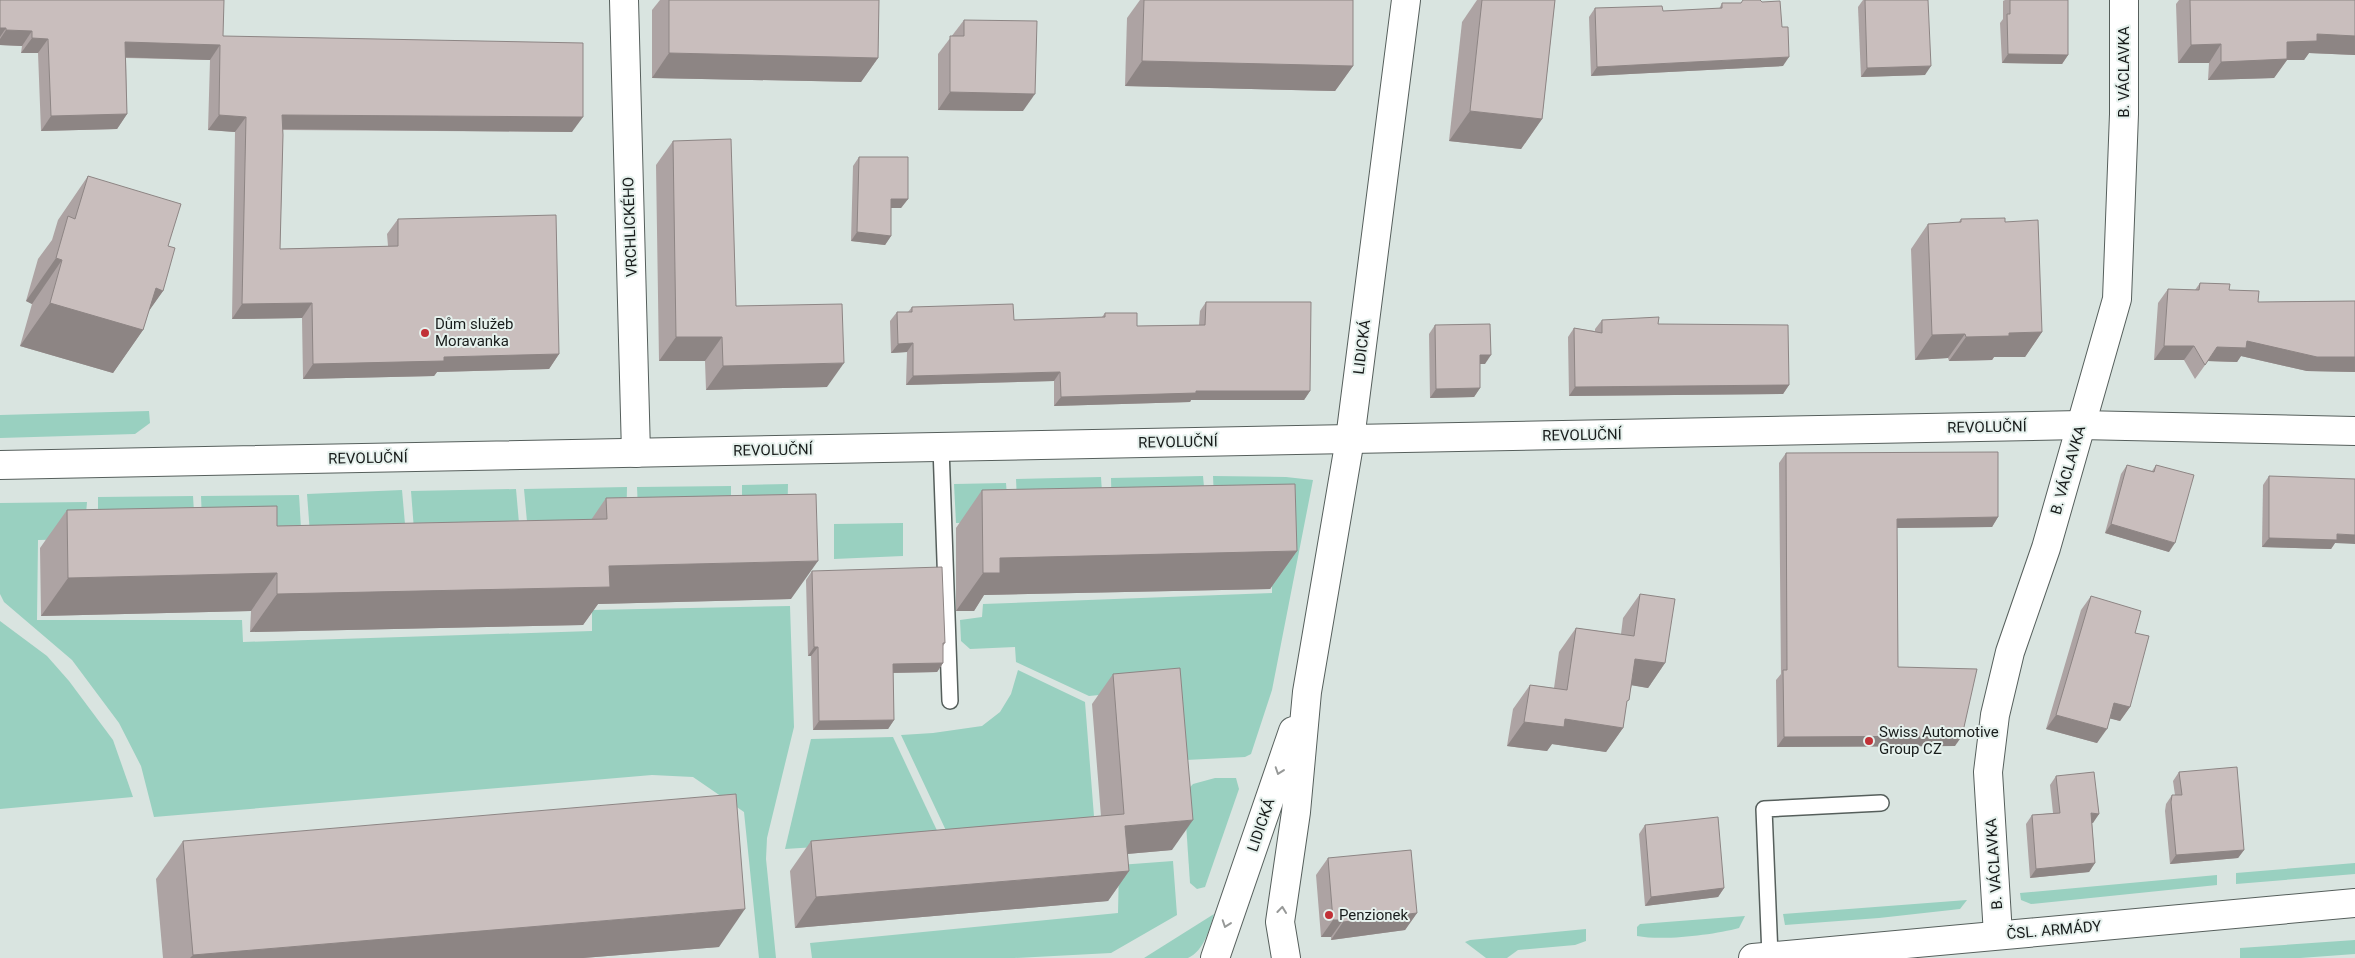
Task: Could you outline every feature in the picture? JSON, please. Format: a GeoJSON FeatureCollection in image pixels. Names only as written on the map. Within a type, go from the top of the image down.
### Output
{"type":"FeatureCollection","features":[{"type":"Feature","properties":{"kind":"street","name":"VRCHLICKÉHO"},"geometry":{"type":"LineString","coordinates":[[624,0],[636,453]]}},
{"type":"Feature","properties":{"kind":"street","name":"LIDICKÁ"},"geometry":{"type":"LineString","coordinates":[[1286,958],[1280,922],[1296,812],[1307,692],[1350,439],[1406,0]]}},
{"type":"Feature","properties":{"kind":"street","name":"B. VÁCLAVKA"},"geometry":{"type":"LineString","coordinates":[[1998,936],[1988,772],[1995,715],[2010,652],[2046,548],[2117,299],[2124,114],[2124,0]]}},
{"type":"Feature","properties":{"kind":"street","name":"REVOLUČNÍ"},"geometry":{"type":"LineString","coordinates":[[0,465],[2080,425],[2355,431]]}},
{"type":"Feature","properties":{"kind":"street","name":"LIDICKÁ"},"geometry":{"type":"LineString","coordinates":[[1214,958],[1307,692]]}},
{"type":"Feature","properties":{"kind":"street","name":"ČSL. ARMÁDY"},"geometry":{"type":"LineString","coordinates":[[1762,957],[2355,903]]}},
{"type":"Feature","properties":{"kind":"lane"},"geometry":{"type":"LineString","coordinates":[[941,447],[950,701]]}},
{"type":"Feature","properties":{"kind":"lane"},"geometry":{"type":"LineString","coordinates":[[1762,957],[1764,809],[1881,803]]}},
{"type":"Feature","properties":{"kind":"green space"},"geometry":{"type":"Polygon","coordinates":[[[149,411],[150,423],[135,434],[0,438],[0,415],[149,411]]]}},
{"type":"Feature","properties":{"kind":"green space"},"geometry":{"type":"Polygon","coordinates":[[[1203,476],[1207,520],[1112,521],[1111,478],[1203,476]]]}},
{"type":"Feature","properties":{"kind":"green space"},"geometry":{"type":"Polygon","coordinates":[[[1213,476],[1286,477],[1313,480],[1272,690],[1251,754],[1245,757],[1186,760],[1172,688],[1089,696],[1016,662],[1015,647],[970,649],[961,641],[960,620],[982,617],[983,604],[1272,593],[1272,520],[1215,521],[1213,476]]]}},
{"type":"Feature","properties":{"kind":"green space"},"geometry":{"type":"Polygon","coordinates":[[[1101,477],[1104,522],[1018,523],[1016,479],[1101,477]]]}},
{"type":"Feature","properties":{"kind":"green space"},"geometry":{"type":"Polygon","coordinates":[[[1006,483],[1009,522],[956,523],[954,484],[1006,483]]]}},
{"type":"Feature","properties":{"kind":"green space"},"geometry":{"type":"Polygon","coordinates":[[[788,484],[787,528],[742,529],[742,485],[788,484]]]}},
{"type":"Feature","properties":{"kind":"green space"},"geometry":{"type":"Polygon","coordinates":[[[731,486],[731,530],[639,531],[637,487],[731,486]]]}},
{"type":"Feature","properties":{"kind":"green space"},"geometry":{"type":"Polygon","coordinates":[[[627,487],[626,532],[530,554],[524,489],[627,487]]]}},
{"type":"Feature","properties":{"kind":"green space"},"geometry":{"type":"Polygon","coordinates":[[[516,489],[522,557],[416,556],[411,491],[516,489]]]}},
{"type":"Feature","properties":{"kind":"green space"},"geometry":{"type":"Polygon","coordinates":[[[402,490],[408,558],[312,560],[307,494],[402,490]]]}},
{"type":"Feature","properties":{"kind":"green space"},"geometry":{"type":"Polygon","coordinates":[[[299,495],[303,561],[203,542],[201,496],[299,495]]]}},
{"type":"Feature","properties":{"kind":"green space"},"geometry":{"type":"Polygon","coordinates":[[[193,496],[196,544],[98,543],[98,497],[193,496]]]}},
{"type":"Feature","properties":{"kind":"green space"},"geometry":{"type":"Polygon","coordinates":[[[87,502],[84,539],[38,540],[37,620],[242,620],[243,642],[592,631],[592,610],[790,606],[794,727],[767,838],[766,859],[776,958],[759,958],[744,812],[693,777],[652,775],[154,817],[141,766],[119,723],[72,660],[4,602],[0,594],[0,503],[87,502]]]}},
{"type":"Feature","properties":{"kind":"green space"},"geometry":{"type":"Polygon","coordinates":[[[903,523],[903,556],[834,559],[834,524],[903,523]]]}},
{"type":"Feature","properties":{"kind":"green space"},"geometry":{"type":"Polygon","coordinates":[[[0,621],[47,656],[69,681],[113,740],[133,797],[0,809],[0,621]]]}},
{"type":"Feature","properties":{"kind":"green space"},"geometry":{"type":"Polygon","coordinates":[[[1018,670],[1085,702],[1095,829],[950,839],[901,735],[933,733],[982,726],[1000,712],[1011,694],[1018,670]]]}},
{"type":"Feature","properties":{"kind":"green space"},"geometry":{"type":"Polygon","coordinates":[[[893,737],[941,839],[785,849],[811,739],[893,737]]]}},
{"type":"Feature","properties":{"kind":"green space"},"geometry":{"type":"Polygon","coordinates":[[[1215,778],[1236,778],[1239,789],[1205,887],[1197,889],[1190,883],[1184,794],[1193,784],[1215,778]]]}},
{"type":"Feature","properties":{"kind":"green space"},"geometry":{"type":"Polygon","coordinates":[[[1173,861],[1177,915],[1111,953],[1014,958],[812,958],[810,943],[1118,913],[1119,865],[1173,861]]]}},
{"type":"Feature","properties":{"kind":"green space"},"geometry":{"type":"Polygon","coordinates":[[[2355,863],[2355,874],[2236,884],[2236,873],[2355,863]]]}},
{"type":"Feature","properties":{"kind":"green space"},"geometry":{"type":"Polygon","coordinates":[[[2217,875],[2217,885],[2031,904],[2021,900],[2020,893],[2217,875]]]}},
{"type":"Feature","properties":{"kind":"green space"},"geometry":{"type":"Polygon","coordinates":[[[1967,900],[1960,909],[1879,918],[1785,925],[1783,914],[1967,900]]]}},
{"type":"Feature","properties":{"kind":"green space"},"geometry":{"type":"Polygon","coordinates":[[[1214,914],[1206,939],[1194,955],[1188,958],[1144,958],[1214,914]]]}},
{"type":"Feature","properties":{"kind":"green space"},"geometry":{"type":"Polygon","coordinates":[[[1745,916],[1739,928],[1716,933],[1674,938],[1637,936],[1637,927],[1640,924],[1745,916]]]}},
{"type":"Feature","properties":{"kind":"green space"},"geometry":{"type":"Polygon","coordinates":[[[1586,929],[1586,941],[1575,945],[1518,950],[1507,958],[1486,958],[1465,942],[1470,940],[1586,929]]]}},
{"type":"Feature","properties":{"kind":"green space"},"geometry":{"type":"Polygon","coordinates":[[[2355,940],[2355,954],[2300,958],[2240,958],[2240,948],[2355,940]]]}},
{"type":"Feature","properties":{"kind":"building"},"geometry":{"type":"Polygon","coordinates":[[[0,0],[224,0],[223,36],[583,43],[583,117],[282,115],[280,249],[398,246],[398,219],[556,215],[559,354],[444,357],[444,361],[313,364],[312,303],[242,304],[246,117],[219,115],[220,45],[125,42],[127,114],[51,116],[48,39],[32,38],[32,31],[0,28],[0,0]]]}},
{"type":"Feature","properties":{"kind":"building"},"geometry":{"type":"Polygon","coordinates":[[[669,0],[879,0],[878,58],[669,53],[669,0]]]}},
{"type":"Feature","properties":{"kind":"building"},"geometry":{"type":"Polygon","coordinates":[[[1144,0],[1353,0],[1353,66],[1142,61],[1144,0]]]}},
{"type":"Feature","properties":{"kind":"building"},"geometry":{"type":"Polygon","coordinates":[[[1482,0],[1555,0],[1542,119],[1470,111],[1482,0]]]}},
{"type":"Feature","properties":{"kind":"building"},"geometry":{"type":"Polygon","coordinates":[[[1743,0],[1780,1],[1782,27],[1788,27],[1789,57],[1597,67],[1595,8],[1662,6],[1663,11],[1722,8],[1722,3],[1741,3],[1743,0]]]}},
{"type":"Feature","properties":{"kind":"building"},"geometry":{"type":"Polygon","coordinates":[[[1865,0],[1928,0],[1931,66],[1867,68],[1865,0]]]}},
{"type":"Feature","properties":{"kind":"building"},"geometry":{"type":"Polygon","coordinates":[[[2010,0],[2068,0],[2068,55],[2008,54],[2007,14],[2010,14],[2010,0]]]}},
{"type":"Feature","properties":{"kind":"building"},"geometry":{"type":"Polygon","coordinates":[[[2190,0],[2355,0],[2355,36],[2317,34],[2317,41],[2287,42],[2287,59],[2221,62],[2221,44],[2191,45],[2190,0]]]}},
{"type":"Feature","properties":{"kind":"building"},"geometry":{"type":"Polygon","coordinates":[[[964,20],[1037,21],[1035,94],[950,92],[950,36],[964,36],[964,20]]]}},
{"type":"Feature","properties":{"kind":"building"},"geometry":{"type":"Polygon","coordinates":[[[731,139],[736,306],[842,304],[844,363],[723,366],[722,337],[676,337],[673,141],[731,139]]]}},
{"type":"Feature","properties":{"kind":"building"},"geometry":{"type":"Polygon","coordinates":[[[859,157],[908,157],[908,199],[891,199],[891,236],[857,232],[859,157]]]}},
{"type":"Feature","properties":{"kind":"building"},"geometry":{"type":"Polygon","coordinates":[[[88,176],[181,204],[168,246],[175,248],[163,291],[156,288],[143,330],[50,303],[62,260],[56,258],[68,216],[75,219],[88,176]]]}},
{"type":"Feature","properties":{"kind":"building"},"geometry":{"type":"Polygon","coordinates":[[[2005,218],[2005,222],[2038,220],[2042,332],[2009,333],[2009,336],[1966,337],[1965,334],[1932,335],[1928,224],[1961,222],[1961,219],[2005,218]]]}},
{"type":"Feature","properties":{"kind":"building"},"geometry":{"type":"Polygon","coordinates":[[[2200,283],[2230,284],[2229,290],[2259,291],[2258,302],[2355,301],[2355,357],[2317,357],[2247,341],[2246,348],[2217,347],[2205,365],[2194,346],[2164,346],[2168,289],[2199,290],[2200,283]]]}},
{"type":"Feature","properties":{"kind":"building"},"geometry":{"type":"Polygon","coordinates":[[[1206,302],[1311,302],[1310,391],[1196,391],[1196,393],[1061,397],[1060,372],[913,376],[913,343],[898,344],[897,312],[912,312],[912,307],[1013,304],[1014,320],[1105,317],[1105,313],[1137,313],[1137,326],[1205,325],[1206,302]]]}},
{"type":"Feature","properties":{"kind":"building"},"geometry":{"type":"Polygon","coordinates":[[[1659,317],[1658,324],[1788,325],[1789,385],[1575,387],[1574,328],[1602,333],[1602,320],[1659,317]]]}},
{"type":"Feature","properties":{"kind":"building"},"geometry":{"type":"Polygon","coordinates":[[[1490,324],[1491,355],[1480,355],[1480,388],[1436,389],[1435,325],[1490,324]]]}},
{"type":"Feature","properties":{"kind":"building"},"geometry":{"type":"Polygon","coordinates":[[[1998,452],[1998,517],[1897,519],[1898,667],[1977,669],[1962,736],[1784,737],[1783,670],[1787,670],[1786,453],[1998,452]]]}},
{"type":"Feature","properties":{"kind":"building"},"geometry":{"type":"Polygon","coordinates":[[[2127,465],[2154,472],[2156,465],[2194,475],[2175,543],[2111,524],[2127,465]]]}},
{"type":"Feature","properties":{"kind":"building"},"geometry":{"type":"Polygon","coordinates":[[[2269,476],[2355,479],[2355,535],[2337,534],[2337,540],[2269,538],[2269,476]]]}},
{"type":"Feature","properties":{"kind":"building"},"geometry":{"type":"Polygon","coordinates":[[[1295,484],[1297,551],[1000,558],[1000,573],[983,573],[982,490],[1295,484]]]}},
{"type":"Feature","properties":{"kind":"building"},"geometry":{"type":"Polygon","coordinates":[[[816,494],[818,561],[609,566],[610,587],[277,594],[277,573],[68,578],[67,510],[277,506],[277,526],[607,519],[606,498],[816,494]]]}},
{"type":"Feature","properties":{"kind":"building"},"geometry":{"type":"Polygon","coordinates":[[[942,567],[945,643],[943,643],[943,663],[893,664],[894,720],[819,721],[818,647],[814,647],[812,571],[942,567]]]}},
{"type":"Feature","properties":{"kind":"building"},"geometry":{"type":"Polygon","coordinates":[[[1640,594],[1675,599],[1665,663],[1635,659],[1623,728],[1565,719],[1564,727],[1524,722],[1530,685],[1567,690],[1576,628],[1634,636],[1640,594]]]}},
{"type":"Feature","properties":{"kind":"building"},"geometry":{"type":"Polygon","coordinates":[[[2091,596],[2141,611],[2135,633],[2149,636],[2130,707],[2114,703],[2107,729],[2056,715],[2091,596]]]}},
{"type":"Feature","properties":{"kind":"building"},"geometry":{"type":"Polygon","coordinates":[[[1180,668],[1193,820],[1125,826],[1129,871],[816,897],[811,841],[1124,814],[1113,674],[1180,668]]]}},
{"type":"Feature","properties":{"kind":"building"},"geometry":{"type":"Polygon","coordinates":[[[2237,767],[2244,850],[2176,855],[2171,802],[2172,795],[2182,795],[2179,772],[2237,767]]]}},
{"type":"Feature","properties":{"kind":"building"},"geometry":{"type":"Polygon","coordinates":[[[2094,772],[2099,814],[2091,813],[2095,863],[2036,869],[2032,815],[2060,813],[2056,776],[2094,772]]]}},
{"type":"Feature","properties":{"kind":"building"},"geometry":{"type":"Polygon","coordinates":[[[736,794],[745,909],[193,955],[183,841],[736,794]]]}},
{"type":"Feature","properties":{"kind":"building"},"geometry":{"type":"Polygon","coordinates":[[[1718,817],[1724,888],[1651,897],[1645,825],[1718,817]]]}},
{"type":"Feature","properties":{"kind":"building"},"geometry":{"type":"Polygon","coordinates":[[[1411,850],[1417,913],[1343,922],[1343,920],[1333,920],[1328,858],[1411,850]]]}},
{"type":"Feature","properties":{"kind":"place","name":"Dům služeb Moravanka"},"geometry":{"type":"Point","coordinates":[425,333]}},
{"type":"Feature","properties":{"kind":"place","name":"Swiss Automotive Group CZ"},"geometry":{"type":"Point","coordinates":[1869,741]}},
{"type":"Feature","properties":{"kind":"place","name":"Penzionek"},"geometry":{"type":"Point","coordinates":[1329,915]}}]}
